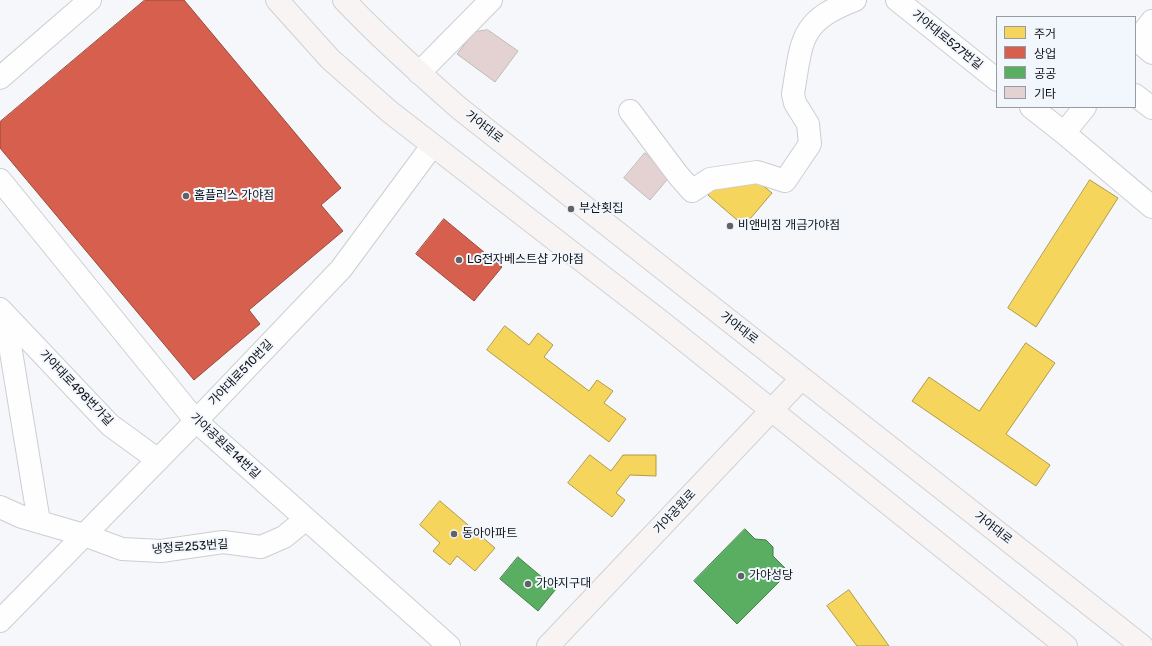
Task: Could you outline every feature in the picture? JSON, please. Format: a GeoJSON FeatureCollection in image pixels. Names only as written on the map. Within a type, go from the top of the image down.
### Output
{"type":"FeatureCollection","features":[{"type":"Feature","properties":{"kind":"main road"},"geometry":{"type":"LineString","coordinates":[[277,0],[330,58],[390,112],[664,324],[1066,646]]}},
{"type":"Feature","properties":{"kind":"main road","name":"가야대로"},"geometry":{"type":"LineString","coordinates":[[344,0],[367,25],[459,108],[1142,646]]}},
{"type":"Feature","properties":{"kind":"main road","name":"가야공원로"},"geometry":{"type":"LineString","coordinates":[[548,646],[802,378]]}},
{"type":"Feature","properties":{"kind":"street"},"geometry":{"type":"LineString","coordinates":[[0,78],[90,0]]}},
{"type":"Feature","properties":{"kind":"street"},"geometry":{"type":"LineString","coordinates":[[419,73],[491,0]]}},
{"type":"Feature","properties":{"kind":"street"},"geometry":{"type":"LineString","coordinates":[[630,111],[678,175],[692,191],[710,179],[757,172],[785,181],[810,144],[808,124],[795,103],[793,94],[806,32],[813,22],[828,12],[855,0]]}},
{"type":"Feature","properties":{"kind":"street","name":"가야대로527번길"},"geometry":{"type":"LineString","coordinates":[[897,0],[996,79]]}},
{"type":"Feature","properties":{"kind":"street"},"geometry":{"type":"LineString","coordinates":[[1141,45],[1152,21]]}},
{"type":"Feature","properties":{"kind":"street"},"geometry":{"type":"LineString","coordinates":[[1136,95],[1152,108]]}},
{"type":"Feature","properties":{"kind":"street"},"geometry":{"type":"LineString","coordinates":[[1033,108],[1152,207]]}},
{"type":"Feature","properties":{"kind":"street"},"geometry":{"type":"LineString","coordinates":[[1064,133],[1084,108]]}},
{"type":"Feature","properties":{"kind":"street","name":"가야대로510번길"},"geometry":{"type":"LineString","coordinates":[[0,621],[196,421],[341,269],[432,146]]}},
{"type":"Feature","properties":{"kind":"street","name":"가야공원로14번길"},"geometry":{"type":"LineString","coordinates":[[0,180],[196,421],[449,646]]}},
{"type":"Feature","properties":{"kind":"street"},"geometry":{"type":"LineString","coordinates":[[3,312],[39,522]]}},
{"type":"Feature","properties":{"kind":"street","name":"가야대로498번가길"},"geometry":{"type":"LineString","coordinates":[[3,312],[110,425],[158,460]]}},
{"type":"Feature","properties":{"kind":"street","name":"냉정로253번길"},"geometry":{"type":"LineString","coordinates":[[0,507],[22,517],[84,535],[122,549],[161,551],[223,542],[261,547],[284,537],[306,519]]}},
{"type":"Feature","properties":{"kind":"building: 주거"},"geometry":{"type":"Polygon","coordinates":[[[755,179],[772,193],[744,226],[708,195],[718,183],[755,179]]]}},
{"type":"Feature","properties":{"kind":"building: 주거"},"geometry":{"type":"Polygon","coordinates":[[[1090,180],[1118,198],[1036,327],[1008,308],[1090,180]]]}},
{"type":"Feature","properties":{"kind":"building: 주거"},"geometry":{"type":"Polygon","coordinates":[[[505,326],[529,345],[538,333],[553,345],[544,357],[589,391],[597,380],[613,391],[604,403],[626,419],[609,442],[487,350],[505,326]]]}},
{"type":"Feature","properties":{"kind":"building: 주거"},"geometry":{"type":"Polygon","coordinates":[[[1026,343],[1055,363],[1006,434],[1050,465],[1036,486],[912,401],[929,377],[979,411],[1026,343]]]}},
{"type":"Feature","properties":{"kind":"building: 주거"},"geometry":{"type":"Polygon","coordinates":[[[590,455],[611,471],[623,455],[656,455],[656,476],[630,475],[616,493],[625,500],[612,517],[568,483],[590,455]]]}},
{"type":"Feature","properties":{"kind":"building: 주거","name":"동아아파트"},"geometry":{"type":"Polygon","coordinates":[[[440,501],[495,548],[475,571],[457,556],[450,565],[433,551],[440,543],[420,525],[440,501]]]}},
{"type":"Feature","properties":{"kind":"building: 주거"},"geometry":{"type":"Polygon","coordinates":[[[849,590],[889,646],[857,646],[827,606],[849,590]]]}},
{"type":"Feature","properties":{"kind":"building: 상업","name":"홈플러스 가야점"},"geometry":{"type":"Polygon","coordinates":[[[145,0],[184,0],[341,188],[321,205],[343,231],[249,310],[260,324],[194,380],[0,148],[0,122],[145,0]]]}},
{"type":"Feature","properties":{"kind":"building: 상업","name":"LG전자베스트샵 가야점"},"geometry":{"type":"Polygon","coordinates":[[[444,219],[502,267],[474,301],[416,254],[444,219]]]}},
{"type":"Feature","properties":{"kind":"building: 공공","name":"가야성당"},"geometry":{"type":"Polygon","coordinates":[[[745,529],[755,539],[766,540],[773,547],[773,556],[789,572],[737,624],[694,581],[745,529]]]}},
{"type":"Feature","properties":{"kind":"building: 공공","name":"가야지구대"},"geometry":{"type":"Polygon","coordinates":[[[518,557],[556,589],[538,611],[500,579],[518,557]]]}},
{"type":"Feature","properties":{"kind":"building: 기타"},"geometry":{"type":"Polygon","coordinates":[[[488,30],[518,51],[495,82],[457,54],[474,32],[488,30]]]}},
{"type":"Feature","properties":{"kind":"building: 기타"},"geometry":{"type":"Polygon","coordinates":[[[645,153],[671,175],[650,200],[624,178],[645,153]]]}},
{"type":"Feature","properties":{"kind":"place","name":"홈플러스 가야점"},"geometry":{"type":"Point","coordinates":[186,196]}},
{"type":"Feature","properties":{"kind":"place","name":"부산횟집"},"geometry":{"type":"Point","coordinates":[571,209]}},
{"type":"Feature","properties":{"kind":"place","name":"비앤비짐 개금가야점"},"geometry":{"type":"Point","coordinates":[730,226]}},
{"type":"Feature","properties":{"kind":"place","name":"LG전자베스트샵 가야점"},"geometry":{"type":"Point","coordinates":[459,260]}},
{"type":"Feature","properties":{"kind":"place","name":"동아아파트"},"geometry":{"type":"Point","coordinates":[454,534]}},
{"type":"Feature","properties":{"kind":"place","name":"가야성당"},"geometry":{"type":"Point","coordinates":[741,576]}},
{"type":"Feature","properties":{"kind":"place","name":"가야지구대"},"geometry":{"type":"Point","coordinates":[528,584]}}]}
